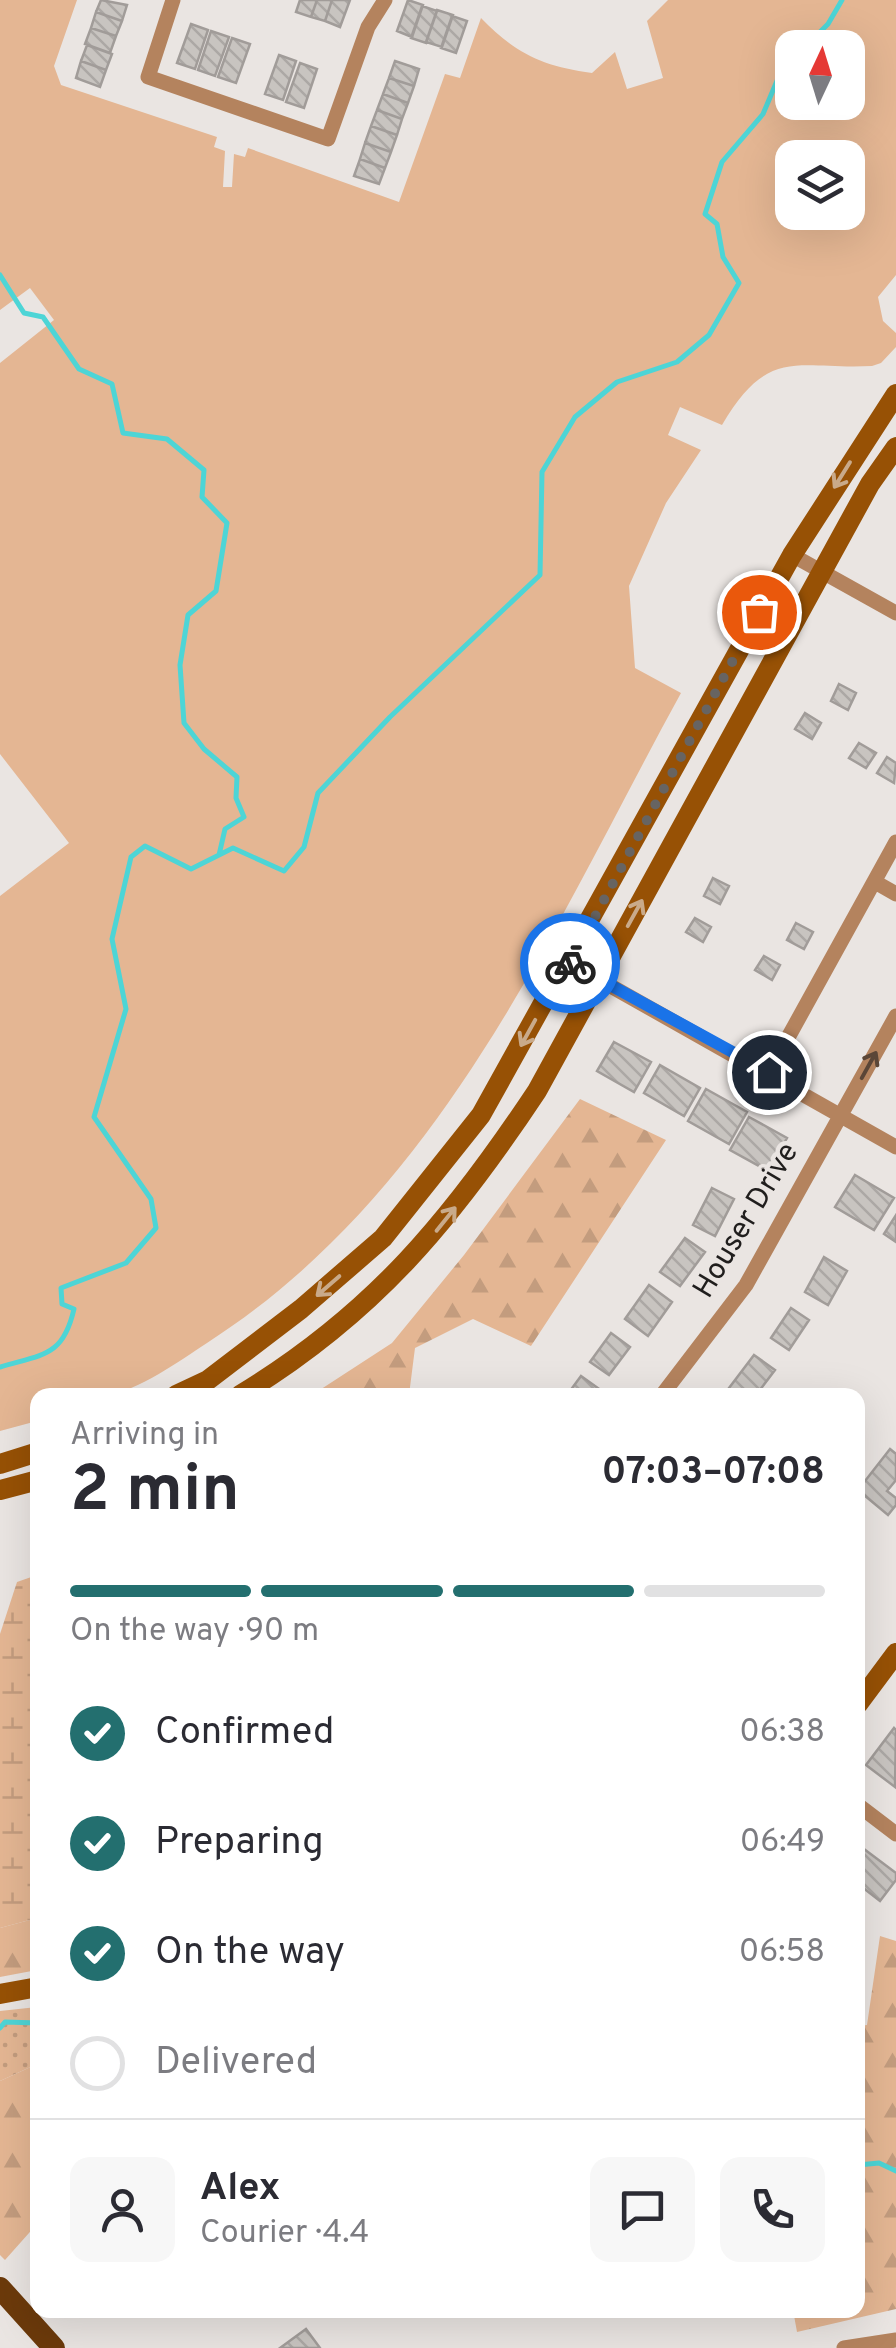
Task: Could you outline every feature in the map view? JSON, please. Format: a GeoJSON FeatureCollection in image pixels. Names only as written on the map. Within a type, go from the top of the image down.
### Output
{"type":"FeatureCollection","features":[{"type":"Feature","properties":{"kind":"main road"},"geometry":{"type":"LineString","coordinates":[[191,1388],[208,1380],[301,1309],[382,1238],[481,1115],[792,555],[896,394]]}},
{"type":"Feature","properties":{"kind":"main road"},"geometry":{"type":"LineString","coordinates":[[252,1388],[284,1369],[343,1322],[415,1256],[507,1136],[599,979],[821,572],[896,446]]}},
{"type":"Feature","properties":{"kind":"main road"},"geometry":{"type":"LineString","coordinates":[[0,1464],[30,1455]]}},
{"type":"Feature","properties":{"kind":"main road"},"geometry":{"type":"LineString","coordinates":[[0,1490],[30,1482]]}},
{"type":"Feature","properties":{"kind":"main road"},"geometry":{"type":"LineString","coordinates":[[865,1695],[896,1654]]}},
{"type":"Feature","properties":{"kind":"main road"},"geometry":{"type":"LineString","coordinates":[[0,1994],[30,1989]]}},
{"type":"Feature","properties":{"kind":"main road"},"geometry":{"type":"LineString","coordinates":[[0,2288],[54,2348]]}},
{"type":"Feature","properties":{"kind":"street"},"geometry":{"type":"LineString","coordinates":[[173,0],[148,77],[328,140],[368,27],[385,0]]}},
{"type":"Feature","properties":{"kind":"street"},"geometry":{"type":"LineString","coordinates":[[792,555],[896,612]]}},
{"type":"Feature","properties":{"kind":"street"},"geometry":{"type":"LineString","coordinates":[[769,1072],[896,842]]}},
{"type":"Feature","properties":{"kind":"street"},"geometry":{"type":"LineString","coordinates":[[875,882],[896,894]]}},
{"type":"Feature","properties":{"kind":"street"},"geometry":{"type":"LineString","coordinates":[[568,962],[896,1146]]}},
{"type":"Feature","properties":{"kind":"street","name":"Houser Drive"},"geometry":{"type":"LineString","coordinates":[[667,1388],[746,1286],[896,1016]]}},
{"type":"Feature","properties":{"kind":"street"},"geometry":{"type":"LineString","coordinates":[[865,1810],[896,1834]]}},
{"type":"Feature","properties":{"kind":"street"},"geometry":{"type":"LineString","coordinates":[[844,2348],[896,2340]]}},
{"type":"Feature","properties":{"kind":"green space"},"geometry":{"type":"Polygon","coordinates":[[[0,0],[77,0],[54,66],[61,85],[217,137],[214,147],[225,151],[223,187],[232,187],[234,154],[245,157],[248,148],[399,202],[445,74],[460,78],[481,18],[518,49],[558,67],[592,73],[615,52],[627,89],[663,78],[647,21],[668,0],[896,0],[896,275],[878,297],[883,321],[896,333],[896,347],[881,363],[872,366],[804,365],[770,372],[739,400],[722,425],[680,407],[668,435],[701,450],[666,503],[629,586],[635,668],[681,693],[536,963],[483,1050],[426,1133],[362,1211],[290,1281],[207,1343],[145,1382],[129,1388],[30,1388],[30,1423],[0,1431],[0,896],[69,843],[0,754],[0,363],[54,320],[30,288],[0,310],[0,0]]]}},
{"type":"Feature","properties":{"kind":"green space"},"geometry":{"type":"Polygon","coordinates":[[[580,1099],[666,1140],[531,1346],[473,1319],[415,1348],[410,1388],[323,1388],[392,1343],[464,1255],[580,1099]]]}},
{"type":"Feature","properties":{"kind":"green space"},"geometry":{"type":"Polygon","coordinates":[[[30,1577],[30,1920],[0,1928],[0,1634],[17,1582],[30,1577]]]}},
{"type":"Feature","properties":{"kind":"green space"},"geometry":{"type":"Polygon","coordinates":[[[30,1920],[30,1971],[0,1977],[0,1928],[30,1920]]]}},
{"type":"Feature","properties":{"kind":"green space"},"geometry":{"type":"Polygon","coordinates":[[[880,1936],[896,1941],[896,2309],[865,2316],[865,2025],[880,1936]]]}},
{"type":"Feature","properties":{"kind":"green space"},"geometry":{"type":"Polygon","coordinates":[[[30,2008],[30,2067],[0,2081],[0,2011],[30,2008]]]}},
{"type":"Feature","properties":{"kind":"green space"},"geometry":{"type":"Polygon","coordinates":[[[30,2067],[30,2232],[5,2260],[0,2255],[0,2081],[30,2067]]]}},
{"type":"Feature","properties":{"kind":"green space"},"geometry":{"type":"Polygon","coordinates":[[[794,2318],[857,2318],[797,2332],[794,2318]]]}},
{"type":"Feature","properties":{"kind":"building"},"geometry":{"type":"Polygon","coordinates":[[[101,0],[127,5],[122,21],[96,12],[101,0]]]}},
{"type":"Feature","properties":{"kind":"building"},"geometry":{"type":"Polygon","coordinates":[[[300,0],[317,0],[311,17],[296,12],[300,0]]]}},
{"type":"Feature","properties":{"kind":"building"},"geometry":{"type":"Polygon","coordinates":[[[317,0],[332,0],[325,21],[311,17],[317,0]]]}},
{"type":"Feature","properties":{"kind":"building"},"geometry":{"type":"Polygon","coordinates":[[[332,0],[350,0],[340,27],[325,21],[332,0]]]}},
{"type":"Feature","properties":{"kind":"building"},"geometry":{"type":"Polygon","coordinates":[[[408,0],[423,5],[412,37],[397,31],[408,0]]]}},
{"type":"Feature","properties":{"kind":"building"},"geometry":{"type":"Polygon","coordinates":[[[422,6],[437,11],[426,43],[411,38],[422,6]]]}},
{"type":"Feature","properties":{"kind":"building"},"geometry":{"type":"Polygon","coordinates":[[[437,10],[453,15],[442,47],[426,42],[437,10]]]}},
{"type":"Feature","properties":{"kind":"building"},"geometry":{"type":"Polygon","coordinates":[[[96,12],[122,21],[116,36],[91,28],[96,12]]]}},
{"type":"Feature","properties":{"kind":"building"},"geometry":{"type":"Polygon","coordinates":[[[452,16],[467,21],[456,53],[441,48],[452,16]]]}},
{"type":"Feature","properties":{"kind":"building"},"geometry":{"type":"Polygon","coordinates":[[[191,24],[208,30],[195,69],[177,63],[191,24]]]}},
{"type":"Feature","properties":{"kind":"building"},"geometry":{"type":"Polygon","coordinates":[[[91,28],[116,36],[110,53],[85,44],[91,28]]]}},
{"type":"Feature","properties":{"kind":"building"},"geometry":{"type":"Polygon","coordinates":[[[211,31],[229,37],[215,76],[198,70],[211,31]]]}},
{"type":"Feature","properties":{"kind":"building"},"geometry":{"type":"Polygon","coordinates":[[[232,38],[250,44],[236,83],[218,77],[232,38]]]}},
{"type":"Feature","properties":{"kind":"building"},"geometry":{"type":"Polygon","coordinates":[[[87,45],[112,54],[106,70],[81,61],[87,45]]]}},
{"type":"Feature","properties":{"kind":"building"},"geometry":{"type":"Polygon","coordinates":[[[279,55],[296,61],[283,100],[265,94],[279,55]]]}},
{"type":"Feature","properties":{"kind":"building"},"geometry":{"type":"Polygon","coordinates":[[[81,61],[106,70],[100,87],[76,78],[81,61]]]}},
{"type":"Feature","properties":{"kind":"building"},"geometry":{"type":"Polygon","coordinates":[[[395,61],[419,69],[414,86],[389,78],[395,61]]]}},
{"type":"Feature","properties":{"kind":"building"},"geometry":{"type":"Polygon","coordinates":[[[300,63],[317,69],[304,108],[286,102],[300,63]]]}},
{"type":"Feature","properties":{"kind":"building"},"geometry":{"type":"Polygon","coordinates":[[[389,78],[414,86],[408,103],[383,94],[389,78]]]}},
{"type":"Feature","properties":{"kind":"building"},"geometry":{"type":"Polygon","coordinates":[[[383,94],[408,103],[402,119],[377,110],[383,94]]]}},
{"type":"Feature","properties":{"kind":"building"},"geometry":{"type":"Polygon","coordinates":[[[377,110],[402,119],[397,135],[371,126],[377,110]]]}},
{"type":"Feature","properties":{"kind":"building"},"geometry":{"type":"Polygon","coordinates":[[[371,126],[397,135],[391,152],[365,143],[371,126]]]}},
{"type":"Feature","properties":{"kind":"building"},"geometry":{"type":"Polygon","coordinates":[[[365,143],[391,152],[385,168],[360,159],[365,143]]]}},
{"type":"Feature","properties":{"kind":"building"},"geometry":{"type":"Polygon","coordinates":[[[360,159],[385,168],[379,184],[354,176],[360,159]]]}},
{"type":"Feature","properties":{"kind":"building"},"geometry":{"type":"Polygon","coordinates":[[[839,684],[856,693],[848,710],[831,701],[839,684]]]}},
{"type":"Feature","properties":{"kind":"building"},"geometry":{"type":"Polygon","coordinates":[[[805,713],[821,723],[812,739],[795,729],[805,713]]]}},
{"type":"Feature","properties":{"kind":"building"},"geometry":{"type":"Polygon","coordinates":[[[859,743],[876,753],[866,768],[849,758],[859,743]]]}},
{"type":"Feature","properties":{"kind":"building"},"geometry":{"type":"Polygon","coordinates":[[[887,757],[896,763],[894,783],[877,773],[887,757]]]}},
{"type":"Feature","properties":{"kind":"building"},"geometry":{"type":"Polygon","coordinates":[[[713,878],[729,886],[720,904],[704,896],[713,878]]]}},
{"type":"Feature","properties":{"kind":"building"},"geometry":{"type":"Polygon","coordinates":[[[695,918],[711,927],[703,942],[686,932],[695,918]]]}},
{"type":"Feature","properties":{"kind":"building"},"geometry":{"type":"Polygon","coordinates":[[[796,923],[813,932],[804,949],[787,940],[796,923]]]}},
{"type":"Feature","properties":{"kind":"building"},"geometry":{"type":"Polygon","coordinates":[[[764,956],[780,965],[772,980],[755,970],[764,956]]]}},
{"type":"Feature","properties":{"kind":"building"},"geometry":{"type":"Polygon","coordinates":[[[614,1042],[651,1062],[634,1092],[597,1071],[614,1042]]]}},
{"type":"Feature","properties":{"kind":"building"},"geometry":{"type":"Polygon","coordinates":[[[660,1065],[700,1088],[684,1116],[644,1093],[660,1065]]]}},
{"type":"Feature","properties":{"kind":"building"},"geometry":{"type":"Polygon","coordinates":[[[706,1089],[747,1112],[729,1144],[688,1121],[706,1089]]]}},
{"type":"Feature","properties":{"kind":"building"},"geometry":{"type":"Polygon","coordinates":[[[749,1117],[787,1138],[768,1171],[730,1150],[749,1117]]]}},
{"type":"Feature","properties":{"kind":"building"},"geometry":{"type":"Polygon","coordinates":[[[855,1175],[894,1198],[874,1230],[835,1207],[855,1175]]]}},
{"type":"Feature","properties":{"kind":"building"},"geometry":{"type":"Polygon","coordinates":[[[712,1188],[734,1199],[715,1236],[693,1225],[712,1188]]]}},
{"type":"Feature","properties":{"kind":"building"},"geometry":{"type":"Polygon","coordinates":[[[896,1215],[896,1242],[884,1234],[896,1215]]]}},
{"type":"Feature","properties":{"kind":"building"},"geometry":{"type":"Polygon","coordinates":[[[685,1238],[705,1252],[680,1286],[660,1272],[685,1238]]]}},
{"type":"Feature","properties":{"kind":"building"},"geometry":{"type":"Polygon","coordinates":[[[824,1257],[847,1271],[828,1305],[805,1292],[824,1257]]]}},
{"type":"Feature","properties":{"kind":"building"},"geometry":{"type":"Polygon","coordinates":[[[649,1285],[672,1302],[648,1336],[625,1319],[649,1285]]]}},
{"type":"Feature","properties":{"kind":"building"},"geometry":{"type":"Polygon","coordinates":[[[791,1308],[809,1320],[789,1350],[771,1338],[791,1308]]]}},
{"type":"Feature","properties":{"kind":"building"},"geometry":{"type":"Polygon","coordinates":[[[611,1333],[630,1347],[609,1375],[590,1362],[611,1333]]]}},
{"type":"Feature","properties":{"kind":"building"},"geometry":{"type":"Polygon","coordinates":[[[754,1355],[775,1370],[761,1388],[729,1388],[754,1355]]]}},
{"type":"Feature","properties":{"kind":"building"},"geometry":{"type":"Polygon","coordinates":[[[581,1376],[598,1388],[572,1388],[581,1376]]]}},
{"type":"Feature","properties":{"kind":"building"},"geometry":{"type":"Polygon","coordinates":[[[890,1449],[896,1454],[896,1480],[887,1491],[896,1498],[896,1505],[888,1515],[865,1496],[865,1481],[890,1449]]]}},
{"type":"Feature","properties":{"kind":"building"},"geometry":{"type":"Polygon","coordinates":[[[896,1730],[895,1787],[866,1765],[896,1730]]]}},
{"type":"Feature","properties":{"kind":"building"},"geometry":{"type":"Polygon","coordinates":[[[865,1850],[896,1873],[896,1880],[880,1901],[865,1889],[865,1850]]]}},
{"type":"Feature","properties":{"kind":"building"},"geometry":{"type":"Polygon","coordinates":[[[306,2329],[320,2348],[280,2348],[306,2329]]]}},
{"type":"Feature","properties":{"kind":"waterway"},"geometry":{"type":"LineString","coordinates":[[822,30],[842,0]]}},
{"type":"Feature","properties":{"kind":"waterway"},"geometry":{"type":"LineString","coordinates":[[0,1367],[39,1356],[57,1345],[74,1309],[62,1304],[61,1288],[126,1263],[156,1228],[151,1199],[94,1117],[126,1009],[112,939],[131,857],[145,846],[191,869],[233,848],[284,871],[304,847],[318,793],[390,717],[540,575],[542,472],[575,417],[617,382],[677,362],[709,335],[739,283],[723,257],[717,224],[705,214],[722,162],[763,114],[775,86]]}},
{"type":"Feature","properties":{"kind":"waterway"},"geometry":{"type":"LineString","coordinates":[[0,275],[24,313],[43,317],[79,369],[112,384],[123,433],[167,439],[204,470],[202,497],[227,523],[216,591],[188,615],[180,665],[184,723],[204,749],[237,777],[236,798],[244,817],[225,829],[219,855]]}},
{"type":"Feature","properties":{"kind":"waterway"},"geometry":{"type":"LineString","coordinates":[[0,2028],[5,2022],[30,2023]]}},
{"type":"Feature","properties":{"kind":"waterway"},"geometry":{"type":"LineString","coordinates":[[865,2164],[879,2163],[896,2171]]}},
{"type":"Feature","properties":{"kind":"way so far"},"geometry":{"type":"LineString","coordinates":[[570,963],[650,807],[759,612]]}},
{"type":"Feature","properties":{"kind":"route"},"geometry":{"type":"LineString","coordinates":[[570,963],[769,1072]]}}]}
